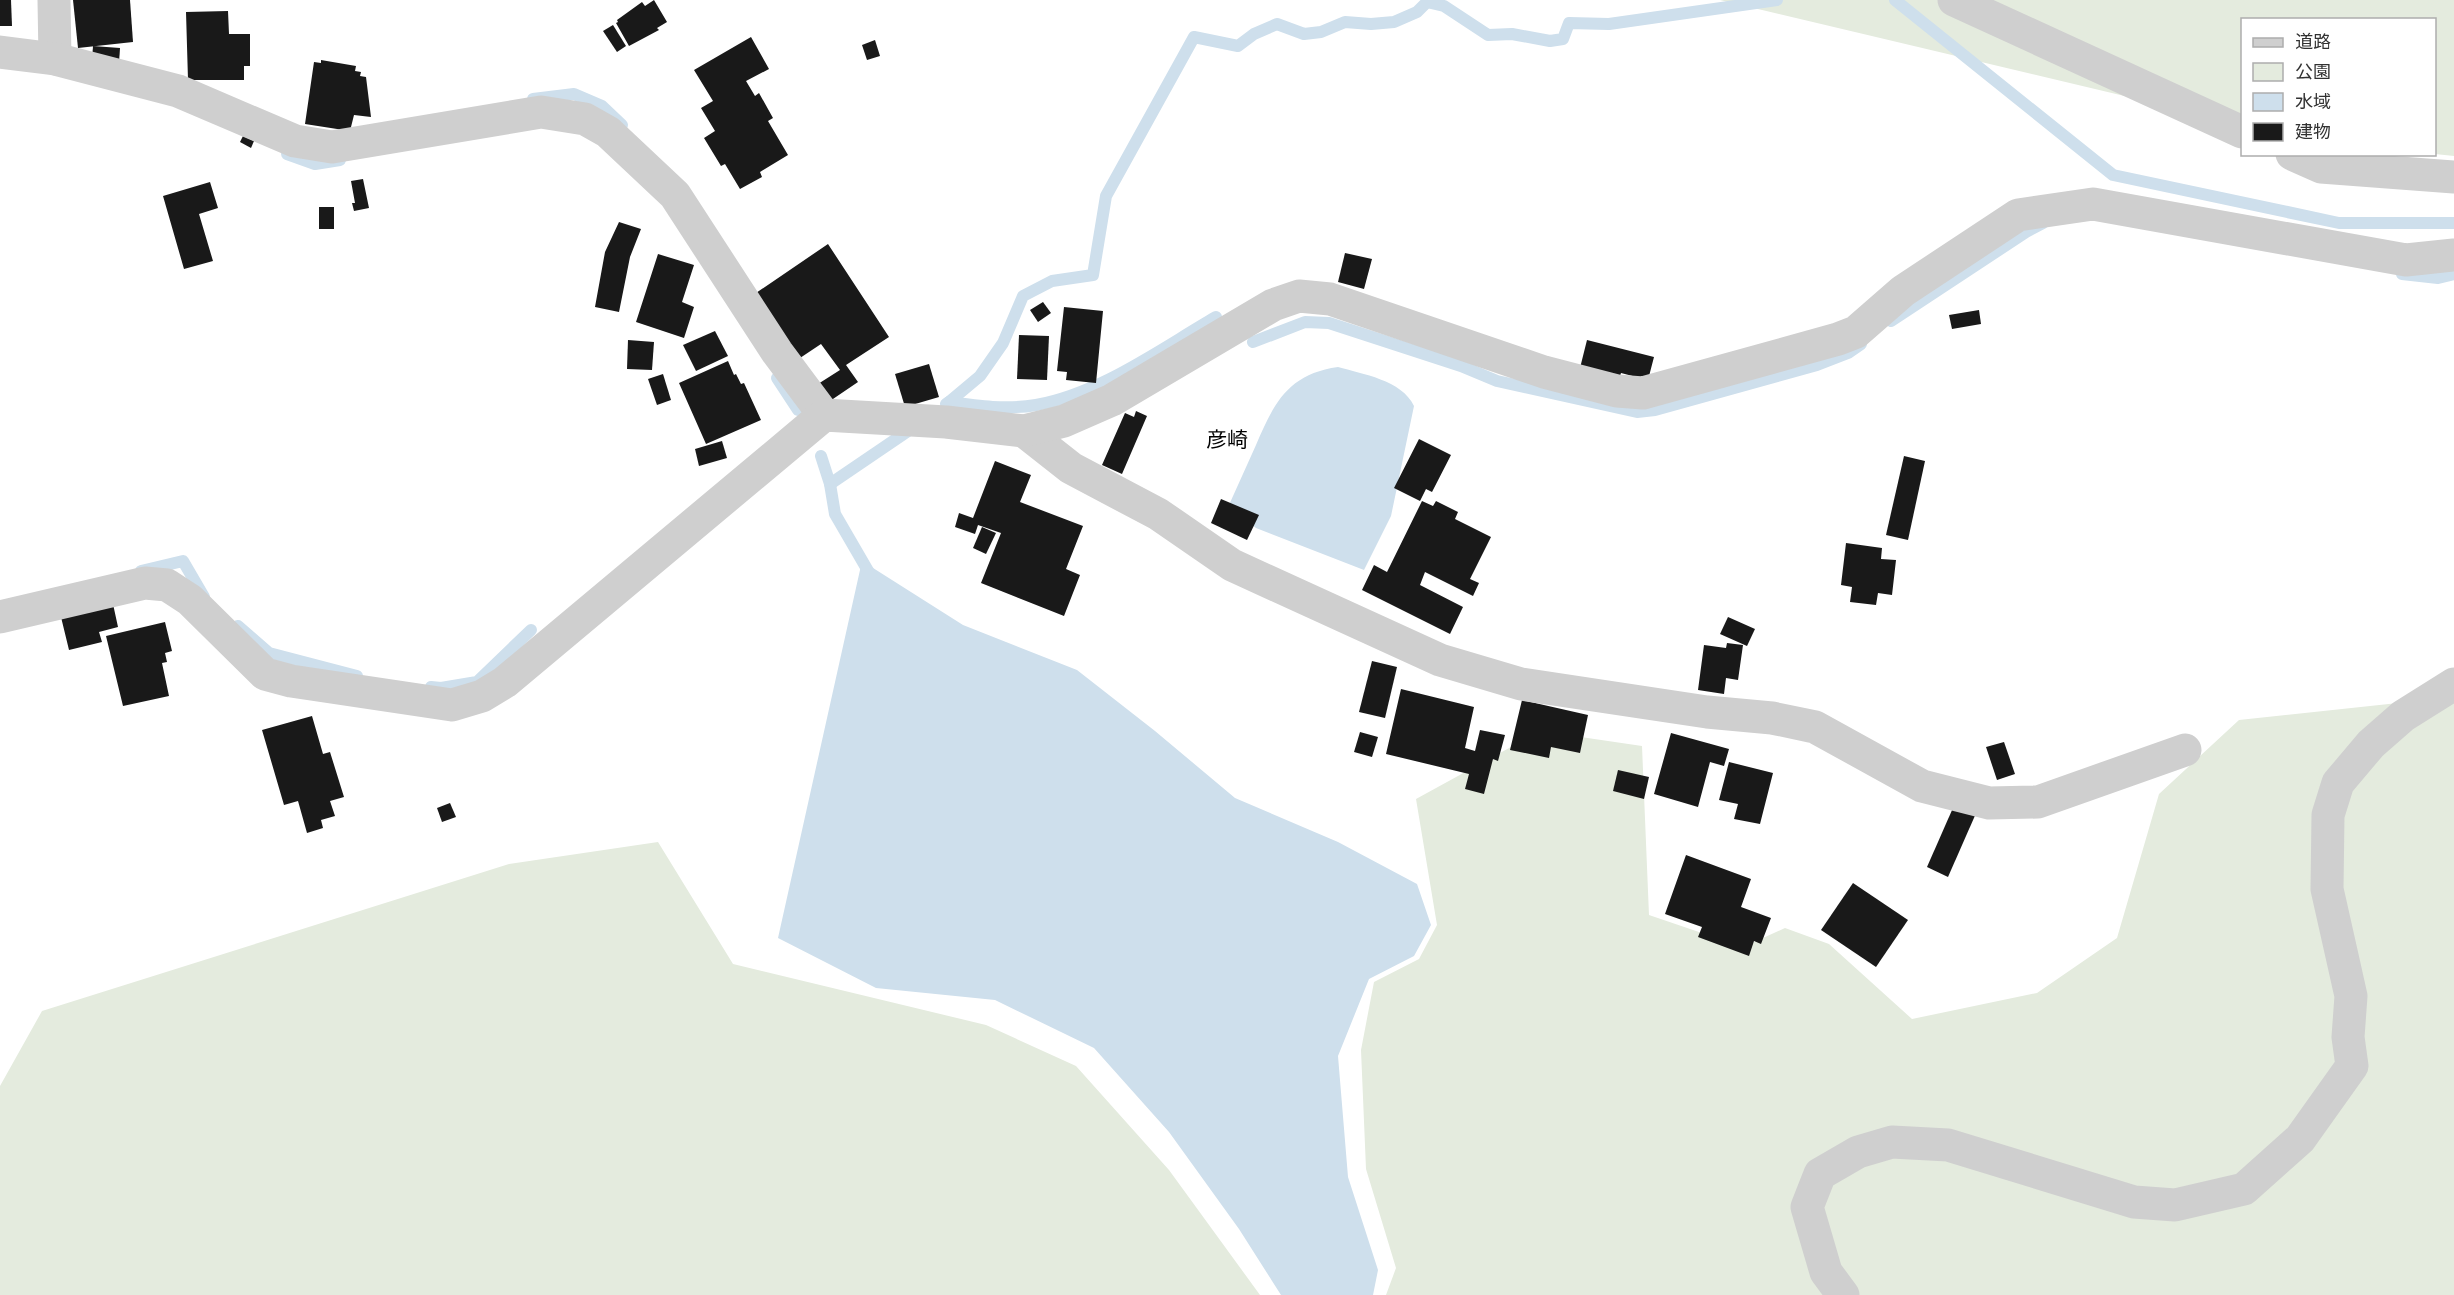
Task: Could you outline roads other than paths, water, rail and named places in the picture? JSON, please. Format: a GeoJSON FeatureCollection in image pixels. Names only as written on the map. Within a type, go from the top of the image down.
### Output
{"type":"FeatureCollection","features":[{"type":"Feature","properties":{"kind":"street"},"geometry":{"type":"LineString","coordinates":[[54,0],[55,59]]}},
{"type":"Feature","properties":{"kind":"street"},"geometry":{"type":"LineString","coordinates":[[1954,0],[2241,132]]}},
{"type":"Feature","properties":{"kind":"street"},"geometry":{"type":"LineString","coordinates":[[0,52],[55,59],[178,91],[295,141],[332,147],[541,112],[585,119],[608,132],[675,195],[777,352],[824,415]]}},
{"type":"Feature","properties":{"kind":"street"},"geometry":{"type":"LineString","coordinates":[[2296,156],[2321,167],[2454,177]]}},
{"type":"Feature","properties":{"kind":"street"},"geometry":{"type":"LineString","coordinates":[[0,617],[145,582],[166,585],[190,600],[265,674],[291,681],[452,705],[482,696],[504,682],[824,415],[946,422],[1024,431],[1064,421],[1112,400],[1273,305],[1299,296],[1330,299],[1544,372],[1617,391],[1643,393],[1856,332],[1904,291],[2018,215],[2093,204],[2406,260],[2454,255]]}},
{"type":"Feature","properties":{"kind":"street"},"geometry":{"type":"LineString","coordinates":[[1024,431],[1071,468],[1158,514],[1232,565],[1440,660],[1521,684],[1707,712],[1772,718],[1815,727],[1922,786],[1989,803],[2038,802],[2185,750]]}},
{"type":"Feature","properties":{"kind":"street"},"geometry":{"type":"LineString","coordinates":[[1843,1295],[1826,1272],[1807,1207],[1820,1174],[1858,1152],[1892,1142],[1948,1145],[2134,1202],[2175,1205],[2244,1189],[2300,1140],[2352,1066],[2348,1037],[2351,996],[2327,889],[2328,815],[2338,783],[2370,744],[2403,716],[2454,684]]}},
{"type":"Feature","properties":{"kind":"water"},"geometry":{"type":"Polygon","coordinates":[[[1338,367],[1391,384],[1408,397],[1414,406],[1391,516],[1364,570],[1256,528],[1229,505],[1269,416],[1285,393],[1307,376],[1338,367]]]}},
{"type":"Feature","properties":{"kind":"water"},"geometry":{"type":"Polygon","coordinates":[[[862,561],[963,625],[1077,670],[1235,798],[1338,842],[1417,884],[1431,925],[1414,956],[1369,979],[1338,1056],[1348,1177],[1378,1270],[1373,1295],[1281,1295],[1239,1229],[1169,1132],[1094,1048],[995,1000],[876,988],[778,938],[862,561]]]}},
{"type":"Feature","properties":{"kind":"waterway"},"geometry":{"type":"LineString","coordinates":[[949,402],[980,376],[1003,343],[1023,296],[1052,281],[1093,275],[1106,196],[1194,37],[1238,46],[1254,34],[1277,24],[1304,34],[1321,32],[1345,22],[1371,24],[1394,22],[1417,12],[1427,2],[1444,6],[1488,35],[1512,34],[1550,41],[1563,39],[1569,23],[1609,24],[1777,0]]}},
{"type":"Feature","properties":{"kind":"waterway"},"geometry":{"type":"LineString","coordinates":[[1895,0],[2113,175],[2339,223],[2454,223]]}},
{"type":"Feature","properties":{"kind":"waterway"},"geometry":{"type":"LineString","coordinates":[[533,99],[574,94],[602,106],[622,125]]}},
{"type":"Feature","properties":{"kind":"waterway"},"geometry":{"type":"LineString","coordinates":[[287,154],[315,164],[340,160]]}},
{"type":"Feature","properties":{"kind":"waterway"},"geometry":{"type":"LineString","coordinates":[[1891,321],[2043,223]]}},
{"type":"Feature","properties":{"kind":"waterway"},"geometry":{"type":"LineString","coordinates":[[2402,274],[2438,278],[2454,274]]}},
{"type":"Feature","properties":{"kind":"waterway"},"geometry":{"type":"LineString","coordinates":[[946,404],[949,402],[1014,407],[1060,399],[1084,391],[1129,369],[1216,317]]}},
{"type":"Feature","properties":{"kind":"waterway"},"geometry":{"type":"LineString","coordinates":[[1253,342],[1305,322],[1329,323],[1461,366],[1497,381],[1637,412],[1655,410],[1817,365],[1848,353],[1861,344]]}},
{"type":"Feature","properties":{"kind":"waterway"},"geometry":{"type":"LineString","coordinates":[[777,378],[798,410]]}},
{"type":"Feature","properties":{"kind":"waterway"},"geometry":{"type":"LineString","coordinates":[[830,484],[908,431]]}},
{"type":"Feature","properties":{"kind":"waterway"},"geometry":{"type":"LineString","coordinates":[[821,456],[830,484],[835,514],[871,576]]}},
{"type":"Feature","properties":{"kind":"waterway"},"geometry":{"type":"LineString","coordinates":[[141,571],[183,561],[204,597]]}},
{"type":"Feature","properties":{"kind":"waterway"},"geometry":{"type":"LineString","coordinates":[[238,626],[269,653],[357,676]]}},
{"type":"Feature","properties":{"kind":"waterway"},"geometry":{"type":"LineString","coordinates":[[431,687],[441,688],[477,682],[531,630]]}},
{"type":"Feature","properties":{"kind":"district","name":"彦崎"},"geometry":{"type":"Point","coordinates":[1227,440]}}]}
